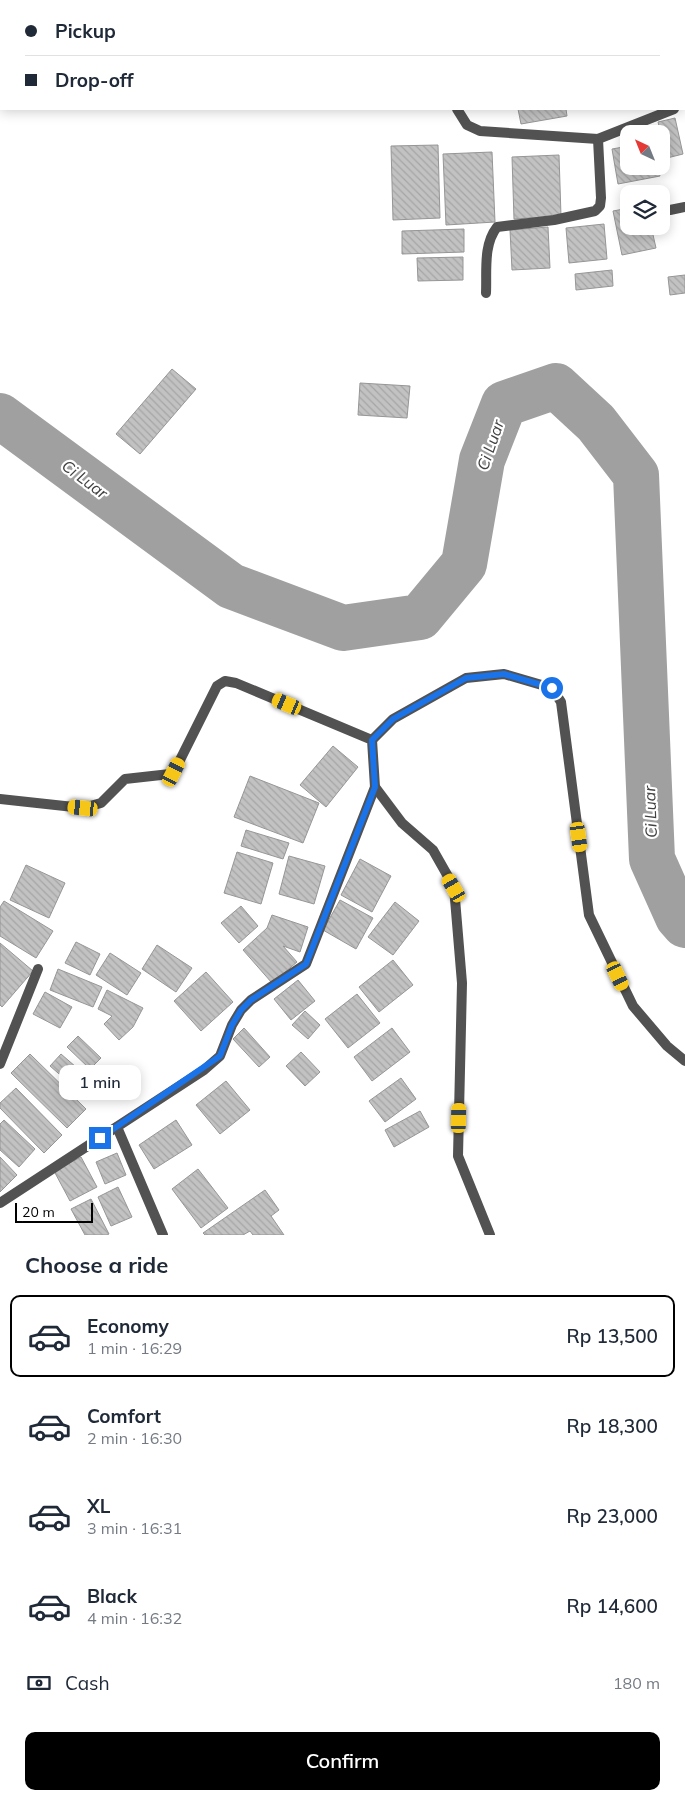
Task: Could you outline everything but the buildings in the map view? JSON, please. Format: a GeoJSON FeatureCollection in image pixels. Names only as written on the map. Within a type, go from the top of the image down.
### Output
{"type":"FeatureCollection","features":[{"type":"Feature","properties":{"kind":"street"},"geometry":{"type":"LineString","coordinates":[[458,110],[467,125],[480,131],[598,139],[671,110]]}},
{"type":"Feature","properties":{"kind":"street"},"geometry":{"type":"LineString","coordinates":[[486,294],[488,246],[490,235],[497,226],[554,220],[595,210],[600,206],[598,139]]}},
{"type":"Feature","properties":{"kind":"street"},"geometry":{"type":"LineString","coordinates":[[670,210],[685,207]]}},
{"type":"Feature","properties":{"kind":"street"},"geometry":{"type":"LineString","coordinates":[[0,1203],[117,1128],[220,1056],[232,1025],[241,1010],[251,1000],[306,964],[375,787],[372,740],[393,719],[466,678],[504,674],[552,688],[561,702],[589,915],[633,1006],[667,1046],[685,1061]]}},
{"type":"Feature","properties":{"kind":"street"},"geometry":{"type":"LineString","coordinates":[[0,799],[83,808],[101,803],[125,779],[174,772],[217,686],[225,681],[236,683],[372,740]]}},
{"type":"Feature","properties":{"kind":"street"},"geometry":{"type":"LineString","coordinates":[[375,787],[402,824],[433,850],[454,888],[462,983],[458,1156],[490,1235]]}},
{"type":"Feature","properties":{"kind":"street"},"geometry":{"type":"LineString","coordinates":[[0,1064],[38,969]]}},
{"type":"Feature","properties":{"kind":"street"},"geometry":{"type":"LineString","coordinates":[[117,1128],[163,1235]]}},
{"type":"Feature","properties":{"kind":"waterway","name":"Ci Luar"},"geometry":{"type":"LineString","coordinates":[[0,416],[231,586],[343,628],[420,617],[464,564],[482,460],[504,404],[556,386],[596,423],[636,475],[652,859],[678,917],[685,925]]}},
{"type":"Feature","properties":{"kind":"route"},"geometry":{"type":"LineString","coordinates":[[100,1138],[204,1070],[220,1056],[232,1025],[241,1010],[251,1000],[306,964],[375,787],[372,767],[372,740],[393,719],[466,678],[504,674],[552,688]]}}]}
